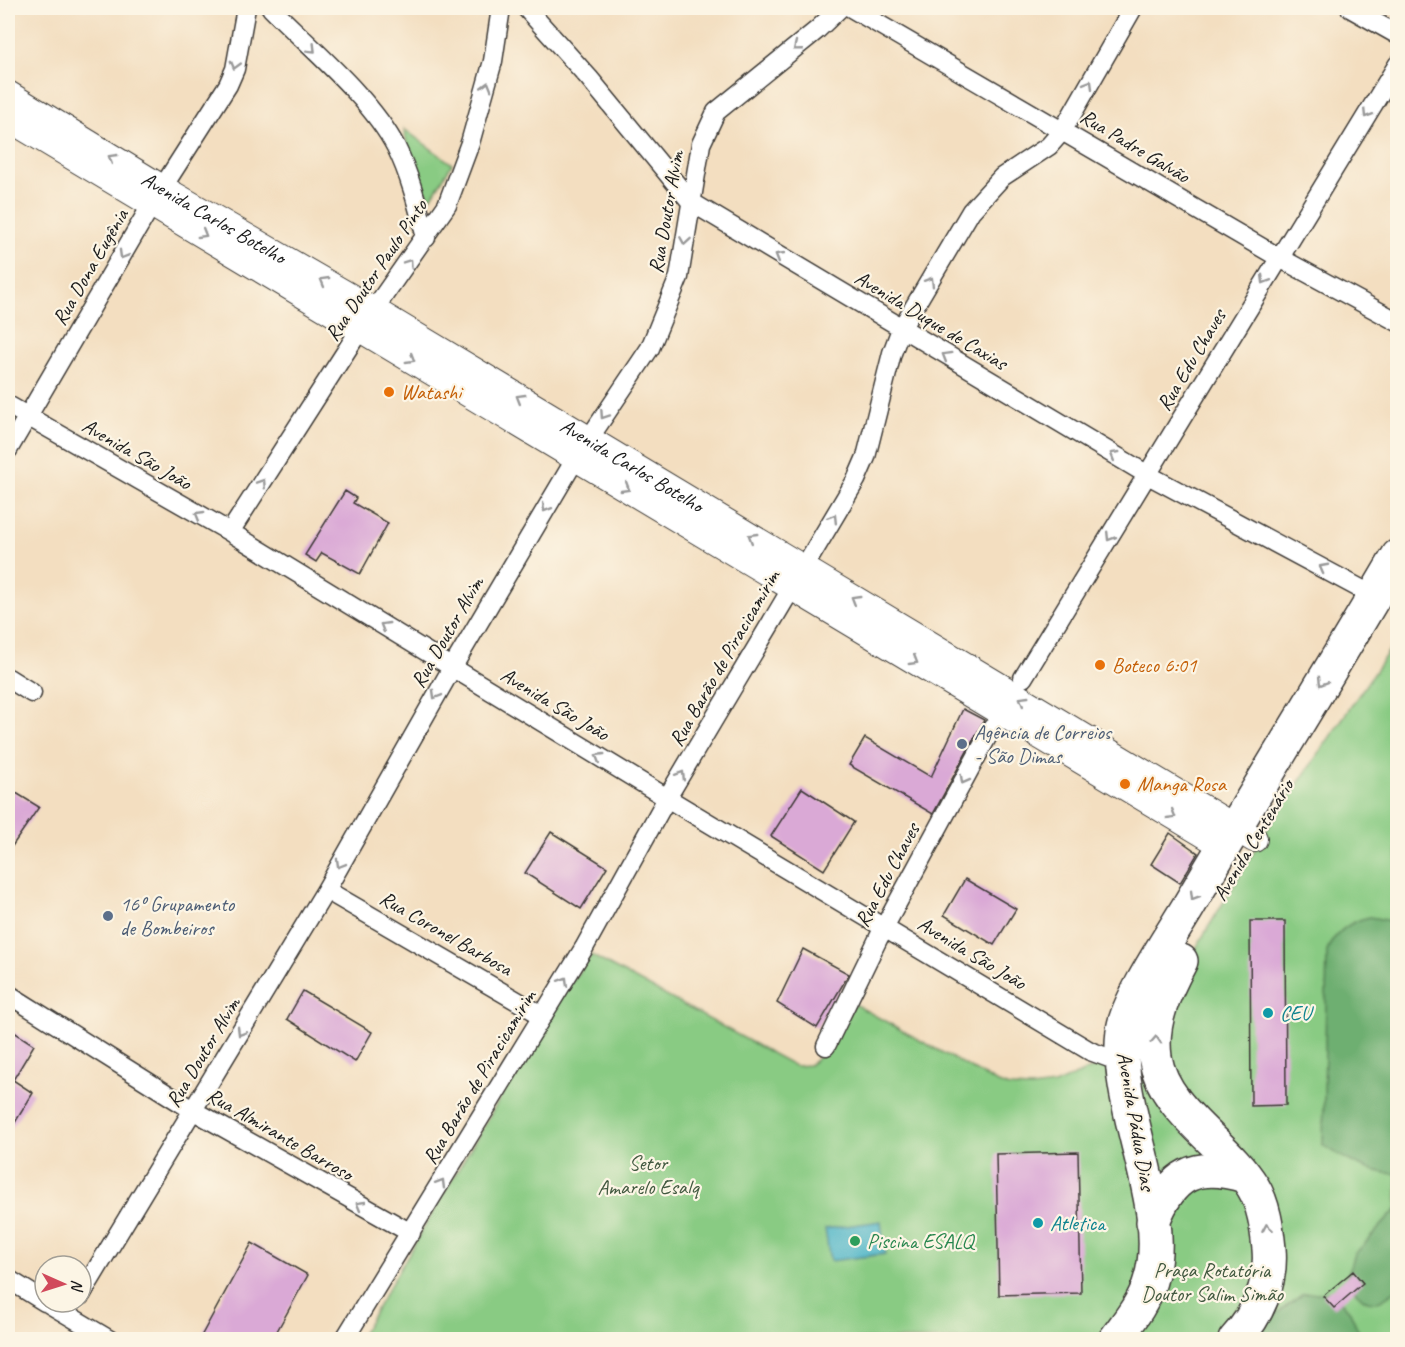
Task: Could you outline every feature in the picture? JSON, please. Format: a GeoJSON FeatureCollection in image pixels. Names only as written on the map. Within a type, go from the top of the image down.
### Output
{"type":"FeatureCollection","features":[{"type":"Feature","properties":{"kind":"highway","name":"Avenida Centenário"},"geometry":{"type":"LineString","coordinates":[[1172,1095],[1155,1057],[1159,1004],[1238,837],[1386,596],[1398,556]]}},
{"type":"Feature","properties":{"kind":"highway","name":"Avenida Pádua Dias"},"geometry":{"type":"LineString","coordinates":[[1115,1340],[1145,1295],[1156,1252],[1153,1222],[1123,1063],[1123,1029],[1137,995],[1238,837]]}},
{"type":"Feature","properties":{"kind":"highway","name":"Avenida Pádua Dias"},"geometry":{"type":"LineString","coordinates":[[1172,1095],[1245,1176],[1259,1199],[1265,1219],[1270,1258],[1268,1277],[1256,1311],[1235,1340]]}},
{"type":"Feature","properties":{"kind":"highway"},"geometry":{"type":"LineString","coordinates":[[1153,1222],[1165,1194],[1173,1185],[1190,1174],[1213,1168],[1245,1176]]}},
{"type":"Feature","properties":{"kind":"highway"},"geometry":{"type":"LineString","coordinates":[[1142,1340],[1139,1314],[1145,1295]]}},
{"type":"Feature","properties":{"kind":"main road","name":"Avenida Carlos Botelho"},"geometry":{"type":"LineString","coordinates":[[8,94],[157,196]]}},
{"type":"Feature","properties":{"kind":"main road","name":"Avenida Carlos Botelho"},"geometry":{"type":"LineString","coordinates":[[8,118],[157,196],[1238,837]]}},
{"type":"Feature","properties":{"kind":"street","name":"Rua Dona Eugênia"},"geometry":{"type":"LineString","coordinates":[[8,450],[157,196],[228,85],[235,69],[246,8]]}},
{"type":"Feature","properties":{"kind":"street"},"geometry":{"type":"LineString","coordinates":[[270,8],[372,110],[396,146],[417,199],[426,238]]}},
{"type":"Feature","properties":{"kind":"street","name":"Rua Doutor Paulo Pinto"},"geometry":{"type":"LineString","coordinates":[[230,532],[368,320],[447,205],[470,142],[494,62],[501,8]]}},
{"type":"Feature","properties":{"kind":"street","name":"Avenida Duque de Caxias"},"geometry":{"type":"LineString","coordinates":[[526,8],[589,78],[691,202],[1148,475],[1386,596]]}},
{"type":"Feature","properties":{"kind":"street","name":"Rua Doutor Alvim"},"geometry":{"type":"LineString","coordinates":[[93,1275],[326,890],[452,668],[582,448],[650,348],[679,277],[701,144],[716,112],[817,30],[840,8]]}},
{"type":"Feature","properties":{"kind":"street","name":"Rua Padre Galvão"},"geometry":{"type":"LineString","coordinates":[[851,8],[1278,257],[1398,322]]}},
{"type":"Feature","properties":{"kind":"street","name":"Rua Barão de Piracicamirim"},"geometry":{"type":"LineString","coordinates":[[344,1340],[584,948],[667,798],[856,480],[866,457],[892,353],[901,329],[971,211],[1002,177],[1049,146],[1063,130],[1133,8]]}},
{"type":"Feature","properties":{"kind":"street"},"geometry":{"type":"LineString","coordinates":[[1350,8],[1398,35]]}},
{"type":"Feature","properties":{"kind":"street","name":"Rua Edu Chaves"},"geometry":{"type":"LineString","coordinates":[[1023,678],[1278,257],[1398,64]]}},
{"type":"Feature","properties":{"kind":"street","name":"Avenida São João"},"geometry":{"type":"LineString","coordinates":[[8,405],[230,532],[667,798],[1090,1051],[1123,1063]]}},
{"type":"Feature","properties":{"kind":"street"},"geometry":{"type":"LineString","coordinates":[[8,678],[32,693]]}},
{"type":"Feature","properties":{"kind":"street","name":"Rua Edu Chaves"},"geometry":{"type":"LineString","coordinates":[[826,1046],[884,927],[992,729]]}},
{"type":"Feature","properties":{"kind":"street","name":"Rua Coronel Barbosa"},"geometry":{"type":"LineString","coordinates":[[326,890],[543,1016]]}},
{"type":"Feature","properties":{"kind":"street","name":"Rua Almirante Barroso"},"geometry":{"type":"LineString","coordinates":[[8,994],[194,1111],[411,1233]]}},
{"type":"Feature","properties":{"kind":"street"},"geometry":{"type":"LineString","coordinates":[[1078,1042],[1097,1045],[1108,1041],[1123,1029]]}},
{"type":"Feature","properties":{"kind":"street"},"geometry":{"type":"LineString","coordinates":[[8,1279],[33,1295]]}},
{"type":"Feature","properties":{"kind":"street"},"geometry":{"type":"LineString","coordinates":[[79,1314],[110,1340]]}},
{"type":"Feature","properties":{"kind":"green space"},"geometry":{"type":"Polygon","coordinates":[[[404,129],[452,164],[431,198],[415,174],[404,129]]]}},
{"type":"Feature","properties":{"kind":"green space","name":"Setor Amarelo Esalq"},"geometry":{"type":"Polygon","coordinates":[[[1397,639],[1397,1339],[358,1340],[553,1008],[591,955],[795,1066],[809,1065],[823,1054],[854,1004],[996,1082],[1009,1087],[1031,1088],[1054,1085],[1102,1064],[1160,1008],[1271,823],[1397,639]]]}},
{"type":"Feature","properties":{"kind":"green space"},"geometry":{"type":"Polygon","coordinates":[[[1370,917],[1397,922],[1397,1174],[1358,1165],[1323,1145],[1327,950],[1344,928],[1370,917]]]}},
{"type":"Feature","properties":{"kind":"green space"},"geometry":{"type":"Polygon","coordinates":[[[1397,1209],[1397,1289],[1381,1300],[1369,1301],[1364,1299],[1346,1280],[1355,1254],[1397,1209]]]}},
{"type":"Feature","properties":{"kind":"green space"},"geometry":{"type":"Polygon","coordinates":[[[1332,1292],[1350,1312],[1362,1339],[1241,1340],[1303,1294],[1332,1292]]]}},
{"type":"Feature","properties":{"kind":"water","name":"Piscina ESALQ"},"geometry":{"type":"Polygon","coordinates":[[[881,1221],[885,1254],[830,1261],[825,1229],[881,1221]]]}},
{"type":"Feature","properties":{"kind":"building"},"geometry":{"type":"Polygon","coordinates":[[[345,491],[356,498],[353,503],[388,523],[360,574],[322,553],[316,562],[305,555],[345,491]]]}},
{"type":"Feature","properties":{"kind":"building"},"geometry":{"type":"Polygon","coordinates":[[[963,709],[984,720],[933,814],[849,765],[865,738],[931,777],[963,709]]]}},
{"type":"Feature","properties":{"kind":"building"},"geometry":{"type":"Polygon","coordinates":[[[8,788],[39,807],[8,852],[8,788]]]}},
{"type":"Feature","properties":{"kind":"building"},"geometry":{"type":"Polygon","coordinates":[[[802,788],[854,822],[824,870],[771,836],[802,788]]]}},
{"type":"Feature","properties":{"kind":"building"},"geometry":{"type":"Polygon","coordinates":[[[551,832],[607,867],[581,909],[525,873],[551,832]]]}},
{"type":"Feature","properties":{"kind":"building"},"geometry":{"type":"Polygon","coordinates":[[[1170,833],[1198,853],[1180,883],[1151,864],[1170,833]]]}},
{"type":"Feature","properties":{"kind":"building"},"geometry":{"type":"Polygon","coordinates":[[[965,879],[1016,909],[994,945],[944,915],[965,879]]]}},
{"type":"Feature","properties":{"kind":"building","name":"CEU"},"geometry":{"type":"Polygon","coordinates":[[[1250,921],[1285,921],[1286,1105],[1251,1106],[1250,921]]]}},
{"type":"Feature","properties":{"kind":"building"},"geometry":{"type":"Polygon","coordinates":[[[803,949],[849,974],[817,1028],[777,1003],[803,949]]]}},
{"type":"Feature","properties":{"kind":"building"},"geometry":{"type":"Polygon","coordinates":[[[303,991],[372,1032],[355,1062],[287,1019],[303,991]]]}},
{"type":"Feature","properties":{"kind":"building"},"geometry":{"type":"Polygon","coordinates":[[[8,1028],[34,1045],[13,1080],[33,1093],[8,1134],[8,1028]]]}},
{"type":"Feature","properties":{"kind":"building","name":"Atletica"},"geometry":{"type":"Polygon","coordinates":[[[1078,1152],[1081,1293],[999,1295],[996,1154],[1078,1152]]]}},
{"type":"Feature","properties":{"kind":"building"},"geometry":{"type":"Polygon","coordinates":[[[252,1243],[308,1275],[272,1340],[199,1340],[252,1243]]]}},
{"type":"Feature","properties":{"kind":"building"},"geometry":{"type":"Polygon","coordinates":[[[1353,1271],[1363,1283],[1334,1308],[1323,1296],[1353,1271]]]}},
{"type":"Feature","properties":{"kind":"place","name":"Watashi"},"geometry":{"type":"Point","coordinates":[389,392]}},
{"type":"Feature","properties":{"kind":"place","name":"Boteco 6:01"},"geometry":{"type":"Point","coordinates":[1100,665]}},
{"type":"Feature","properties":{"kind":"place","name":"Agência de Correios - São Dimas"},"geometry":{"type":"Point","coordinates":[962,744]}},
{"type":"Feature","properties":{"kind":"place","name":"Manga Rosa"},"geometry":{"type":"Point","coordinates":[1125,784]}},
{"type":"Feature","properties":{"kind":"place","name":"16º Grupamento de Bombeiros"},"geometry":{"type":"Point","coordinates":[108,916]}},
{"type":"Feature","properties":{"kind":"place","name":"CEU"},"geometry":{"type":"Point","coordinates":[1268,1013]}},
{"type":"Feature","properties":{"kind":"place","name":"Atletica"},"geometry":{"type":"Point","coordinates":[1038,1223]}},
{"type":"Feature","properties":{"kind":"place","name":"Piscina ESALQ"},"geometry":{"type":"Point","coordinates":[855,1241]}},
{"type":"Feature","properties":{"kind":"park label","name":"Praça Rotatória Doutor Salim Simão"},"geometry":{"type":"Point","coordinates":[1212,1282]}}]}
